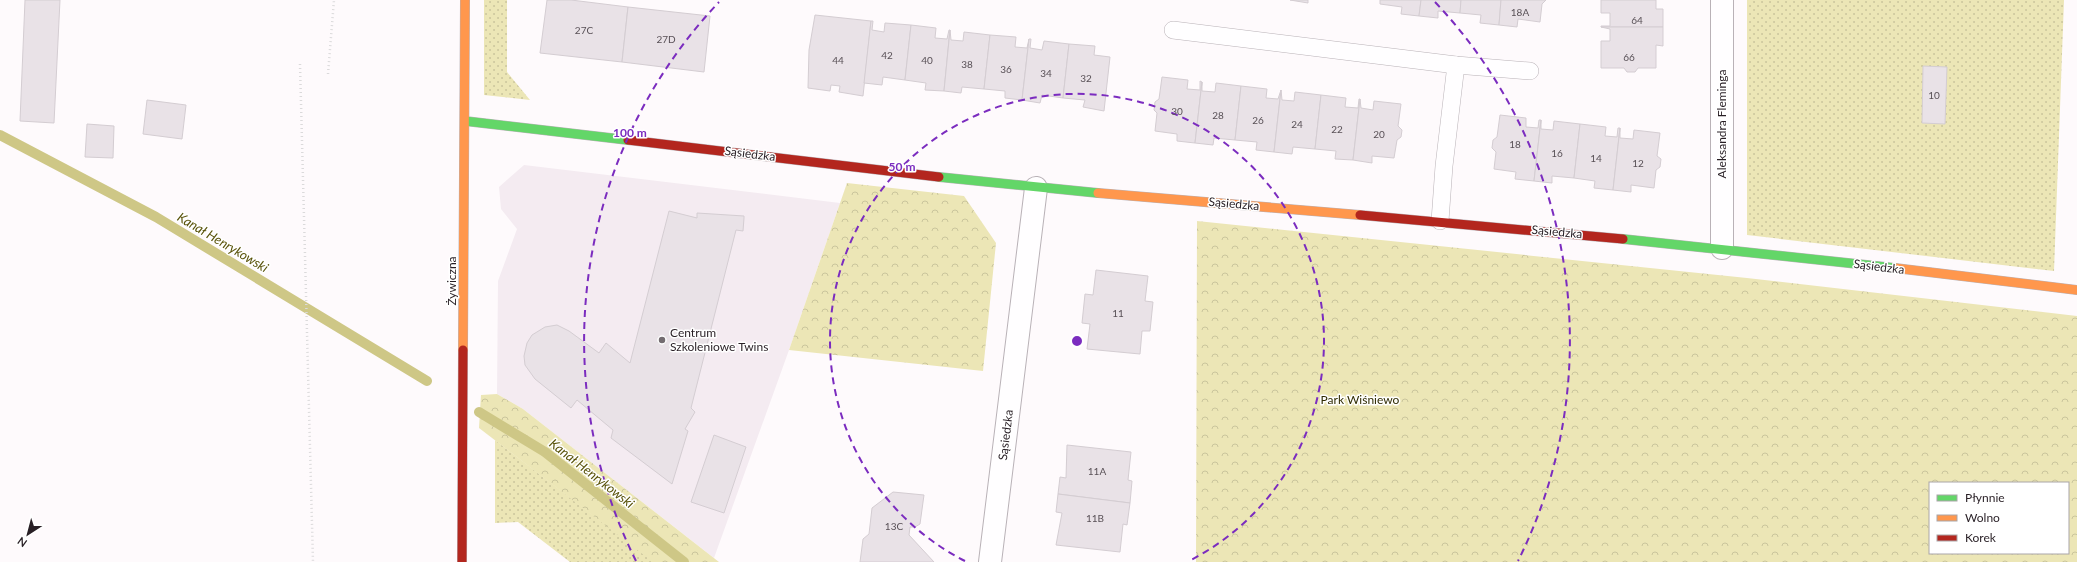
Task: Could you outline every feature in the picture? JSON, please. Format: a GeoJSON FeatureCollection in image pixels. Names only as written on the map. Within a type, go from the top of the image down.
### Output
{"type":"FeatureCollection","features":[{"type":"Feature","properties":{"kind":"street","name":"Żywiczna"},"geometry":{"type":"LineString","coordinates":[[462,562],[465,0]]}},
{"type":"Feature","properties":{"kind":"street","name":"Aleksandra Fleminga"},"geometry":{"type":"LineString","coordinates":[[1722,0],[1722,248]]}},
{"type":"Feature","properties":{"kind":"street","name":"Sąsiedzka"},"geometry":{"type":"LineString","coordinates":[[465,120],[1036,188],[1440,221],[1722,248],[2077,290]]}},
{"type":"Feature","properties":{"kind":"street","name":"Sąsiedzka"},"geometry":{"type":"LineString","coordinates":[[990,562],[1036,188]]}},
{"type":"Feature","properties":{"kind":"lane"},"geometry":{"type":"LineString","coordinates":[[1173,30],[1456,65],[1530,71]]}},
{"type":"Feature","properties":{"kind":"lane"},"geometry":{"type":"LineString","coordinates":[[1440,221],[1444,166],[1456,65]]}},
{"type":"Feature","properties":{"kind":"path"},"geometry":{"type":"LineString","coordinates":[[328,74],[334,0]]}},
{"type":"Feature","properties":{"kind":"path"},"geometry":{"type":"LineString","coordinates":[[300,64],[312,562]]}},
{"type":"Feature","properties":{"kind":"shaded area"},"geometry":{"type":"Polygon","coordinates":[[[524,165],[840,203],[714,558],[523,409],[497,394],[498,281],[517,229],[501,209],[499,187],[524,165]]]}},
{"type":"Feature","properties":{"kind":"green space"},"geometry":{"type":"Polygon","coordinates":[[[484,0],[507,0],[507,72],[530,100],[484,95],[484,0]]]}},
{"type":"Feature","properties":{"kind":"green space"},"geometry":{"type":"Polygon","coordinates":[[[1747,0],[2064,0],[2054,271],[1747,235],[1747,0]]]}},
{"type":"Feature","properties":{"kind":"green space"},"geometry":{"type":"Polygon","coordinates":[[[847,183],[964,196],[996,243],[983,371],[789,350],[847,183]]]}},
{"type":"Feature","properties":{"kind":"green space","name":"Park Wiśniewo"},"geometry":{"type":"Polygon","coordinates":[[[1197,221],[1747,278],[2077,316],[2077,562],[1196,562],[1197,221]]]}},
{"type":"Feature","properties":{"kind":"green space"},"geometry":{"type":"Polygon","coordinates":[[[497,394],[523,409],[719,562],[653,562],[479,428],[481,395],[497,394]]]}},
{"type":"Feature","properties":{"kind":"green space"},"geometry":{"type":"Polygon","coordinates":[[[495,440],[654,562],[570,562],[518,522],[495,523],[495,440]]]}},
{"type":"Feature","properties":{"kind":"building"},"geometry":{"type":"Polygon","coordinates":[[[25,0],[60,0],[54,123],[20,121],[25,0]]]}},
{"type":"Feature","properties":{"kind":"building"},"geometry":{"type":"Polygon","coordinates":[[[547,0],[571,0],[628,7],[622,62],[540,53],[547,0]]]}},
{"type":"Feature","properties":{"kind":"building"},"geometry":{"type":"Polygon","coordinates":[[[1290,0],[1308,0],[1308,3],[1290,0]]]}},
{"type":"Feature","properties":{"kind":"building"},"geometry":{"type":"Polygon","coordinates":[[[1380,0],[1421,0],[1419,16],[1401,14],[1402,7],[1380,4],[1380,0]]]}},
{"type":"Feature","properties":{"kind":"building"},"geometry":{"type":"Polygon","coordinates":[[[1421,0],[1461,0],[1460,13],[1438,11],[1438,18],[1419,16],[1421,0]]]}},
{"type":"Feature","properties":{"kind":"building"},"geometry":{"type":"Polygon","coordinates":[[[1461,0],[1501,0],[1499,25],[1480,23],[1481,15],[1460,13],[1461,0]]]}},
{"type":"Feature","properties":{"kind":"building"},"geometry":{"type":"Polygon","coordinates":[[[1501,0],[1546,0],[1542,4],[1540,22],[1518,19],[1517,27],[1499,25],[1501,0]]]}},
{"type":"Feature","properties":{"kind":"building"},"geometry":{"type":"Polygon","coordinates":[[[1601,0],[1656,0],[1656,9],[1663,9],[1663,27],[1601,27],[1610,26],[1610,13],[1601,13],[1601,0]]]}},
{"type":"Feature","properties":{"kind":"building"},"geometry":{"type":"Polygon","coordinates":[[[628,7],[710,16],[704,72],[622,62],[628,7]]]}},
{"type":"Feature","properties":{"kind":"building"},"geometry":{"type":"Polygon","coordinates":[[[815,15],[871,21],[863,96],[839,92],[840,86],[831,85],[830,91],[808,88],[809,50],[815,15]]]}},
{"type":"Feature","properties":{"kind":"building"},"geometry":{"type":"Polygon","coordinates":[[[871,21],[873,21],[872,30],[884,32],[885,23],[911,25],[905,80],[883,77],[882,85],[864,83],[871,21]]]}},
{"type":"Feature","properties":{"kind":"building"},"geometry":{"type":"Polygon","coordinates":[[[911,25],[936,28],[935,38],[947,39],[950,30],[944,91],[925,90],[926,83],[905,80],[911,25]]]}},
{"type":"Feature","properties":{"kind":"building"},"geometry":{"type":"Polygon","coordinates":[[[1601,27],[1663,27],[1663,46],[1656,45],[1656,68],[1638,68],[1635,72],[1627,72],[1624,68],[1601,68],[1601,41],[1610,41],[1610,29],[1601,27]]]}},
{"type":"Feature","properties":{"kind":"building"},"geometry":{"type":"Polygon","coordinates":[[[950,30],[951,40],[963,41],[964,32],[990,35],[984,89],[962,87],[961,93],[944,91],[950,30]]]}},
{"type":"Feature","properties":{"kind":"building"},"geometry":{"type":"Polygon","coordinates":[[[990,35],[1016,37],[1015,47],[1027,48],[1029,39],[1022,100],[1005,98],[1005,91],[984,89],[990,35]]]}},
{"type":"Feature","properties":{"kind":"building"},"geometry":{"type":"Polygon","coordinates":[[[1029,39],[1031,39],[1030,48],[1042,50],[1044,41],[1069,44],[1063,98],[1042,95],[1040,103],[1022,100],[1029,39]]]}},
{"type":"Feature","properties":{"kind":"building"},"geometry":{"type":"Polygon","coordinates":[[[1069,44],[1095,46],[1094,55],[1110,57],[1104,111],[1083,107],[1085,100],[1063,98],[1069,44]]]}},
{"type":"Feature","properties":{"kind":"building"},"geometry":{"type":"Polygon","coordinates":[[[1923,66],[1947,67],[1945,124],[1922,123],[1923,66]]]}},
{"type":"Feature","properties":{"kind":"building"},"geometry":{"type":"Polygon","coordinates":[[[1162,77],[1188,80],[1187,89],[1200,90],[1200,81],[1202,82],[1195,143],[1177,141],[1177,134],[1155,131],[1157,113],[1154,110],[1155,102],[1159,99],[1162,77]]]}},
{"type":"Feature","properties":{"kind":"building"},"geometry":{"type":"Polygon","coordinates":[[[1202,82],[1202,91],[1215,92],[1216,83],[1241,86],[1235,140],[1214,138],[1213,145],[1195,143],[1202,82]]]}},
{"type":"Feature","properties":{"kind":"building"},"geometry":{"type":"Polygon","coordinates":[[[1241,86],[1267,89],[1266,98],[1278,99],[1281,90],[1274,152],[1256,150],[1257,142],[1235,140],[1241,86]]]}},
{"type":"Feature","properties":{"kind":"building"},"geometry":{"type":"Polygon","coordinates":[[[1281,90],[1282,100],[1294,101],[1295,92],[1321,95],[1315,149],[1293,147],[1292,154],[1274,152],[1281,90]]]}},
{"type":"Feature","properties":{"kind":"building"},"geometry":{"type":"Polygon","coordinates":[[[1321,95],[1346,98],[1345,107],[1358,108],[1360,99],[1353,160],[1335,159],[1336,151],[1315,149],[1321,95]]]}},
{"type":"Feature","properties":{"kind":"building"},"geometry":{"type":"Polygon","coordinates":[[[1360,99],[1361,108],[1373,110],[1374,101],[1401,104],[1398,126],[1402,130],[1401,137],[1397,140],[1394,158],[1372,156],[1372,163],[1353,160],[1360,99]]]}},
{"type":"Feature","properties":{"kind":"building"},"geometry":{"type":"Polygon","coordinates":[[[147,100],[186,105],[182,139],[143,134],[147,100]]]}},
{"type":"Feature","properties":{"kind":"building"},"geometry":{"type":"Polygon","coordinates":[[[1500,115],[1526,118],[1526,127],[1538,128],[1539,120],[1541,120],[1534,181],[1515,179],[1516,172],[1494,169],[1496,152],[1492,148],[1493,140],[1497,137],[1500,115]]]}},
{"type":"Feature","properties":{"kind":"building"},"geometry":{"type":"Polygon","coordinates":[[[1541,120],[1541,129],[1553,130],[1554,121],[1580,124],[1574,178],[1552,176],[1552,183],[1534,181],[1541,120]]]}},
{"type":"Feature","properties":{"kind":"building"},"geometry":{"type":"Polygon","coordinates":[[[87,124],[114,126],[113,158],[85,157],[87,124]]]}},
{"type":"Feature","properties":{"kind":"building"},"geometry":{"type":"Polygon","coordinates":[[[1580,124],[1606,127],[1605,136],[1617,137],[1618,128],[1620,128],[1613,190],[1594,188],[1595,181],[1574,178],[1580,124]]]}},
{"type":"Feature","properties":{"kind":"building"},"geometry":{"type":"Polygon","coordinates":[[[1620,128],[1620,138],[1633,139],[1634,130],[1660,133],[1657,156],[1661,159],[1660,167],[1656,170],[1654,188],[1631,185],[1631,192],[1613,190],[1620,128]]]}},
{"type":"Feature","properties":{"kind":"building"},"geometry":{"type":"Polygon","coordinates":[[[669,211],[697,218],[697,213],[744,216],[743,231],[736,230],[691,408],[695,412],[685,429],[688,431],[672,484],[611,438],[613,430],[577,400],[571,408],[535,379],[525,365],[524,356],[527,343],[532,335],[545,327],[557,325],[569,331],[599,353],[606,343],[630,363],[669,211]]]}},
{"type":"Feature","properties":{"kind":"building"},"geometry":{"type":"Polygon","coordinates":[[[1096,270],[1148,276],[1145,301],[1153,302],[1150,331],[1142,331],[1140,354],[1087,349],[1090,324],[1082,323],[1085,294],[1093,295],[1096,270]]]}},
{"type":"Feature","properties":{"kind":"building"},"geometry":{"type":"Polygon","coordinates":[[[714,435],[746,447],[724,513],[691,502],[714,435]]]}},
{"type":"Feature","properties":{"kind":"building"},"geometry":{"type":"Polygon","coordinates":[[[1067,445],[1131,452],[1128,480],[1132,481],[1130,503],[1058,494],[1060,477],[1066,478],[1067,445]]]}},
{"type":"Feature","properties":{"kind":"building"},"geometry":{"type":"Polygon","coordinates":[[[893,492],[924,495],[920,524],[915,527],[910,527],[909,535],[934,562],[860,562],[863,539],[869,534],[872,508],[893,492]]]}},
{"type":"Feature","properties":{"kind":"building"},"geometry":{"type":"Polygon","coordinates":[[[1058,494],[1130,503],[1127,525],[1123,524],[1120,552],[1056,545],[1062,513],[1056,512],[1058,494]]]}},
{"type":"Feature","properties":{"kind":"waterway","name":"Kanał Henrykowski"},"geometry":{"type":"LineString","coordinates":[[0,135],[156,217],[427,381]]}},
{"type":"Feature","properties":{"kind":"waterway","name":"Kanał Henrykowski"},"geometry":{"type":"LineString","coordinates":[[479,412],[545,452],[684,562]]}},
{"type":"Feature","properties":{"kind":"traffic: fast"},"geometry":{"type":"LineString","coordinates":[[465,121],[628,140]]}},
{"type":"Feature","properties":{"kind":"traffic: fast"},"geometry":{"type":"LineString","coordinates":[[939,177],[1098,193]]}},
{"type":"Feature","properties":{"kind":"traffic: fast"},"geometry":{"type":"LineString","coordinates":[[1623,239],[1895,268]]}},
{"type":"Feature","properties":{"kind":"traffic: slow"},"geometry":{"type":"LineString","coordinates":[[463,350],[465,0]]}},
{"type":"Feature","properties":{"kind":"traffic: slow"},"geometry":{"type":"LineString","coordinates":[[1098,193],[1360,215]]}},
{"type":"Feature","properties":{"kind":"traffic: slow"},"geometry":{"type":"LineString","coordinates":[[1895,268],[2077,290]]}},
{"type":"Feature","properties":{"kind":"traffic: jam"},"geometry":{"type":"LineString","coordinates":[[628,140],[939,177]]}},
{"type":"Feature","properties":{"kind":"traffic: jam"},"geometry":{"type":"LineString","coordinates":[[1360,215],[1623,239]]}},
{"type":"Feature","properties":{"kind":"traffic: jam"},"geometry":{"type":"LineString","coordinates":[[462,562],[463,350]]}},
{"type":"Feature","properties":{"kind":"place","name":"Centrum Szkoleniowe Twins"},"geometry":{"type":"Point","coordinates":[662,340]}}]}
